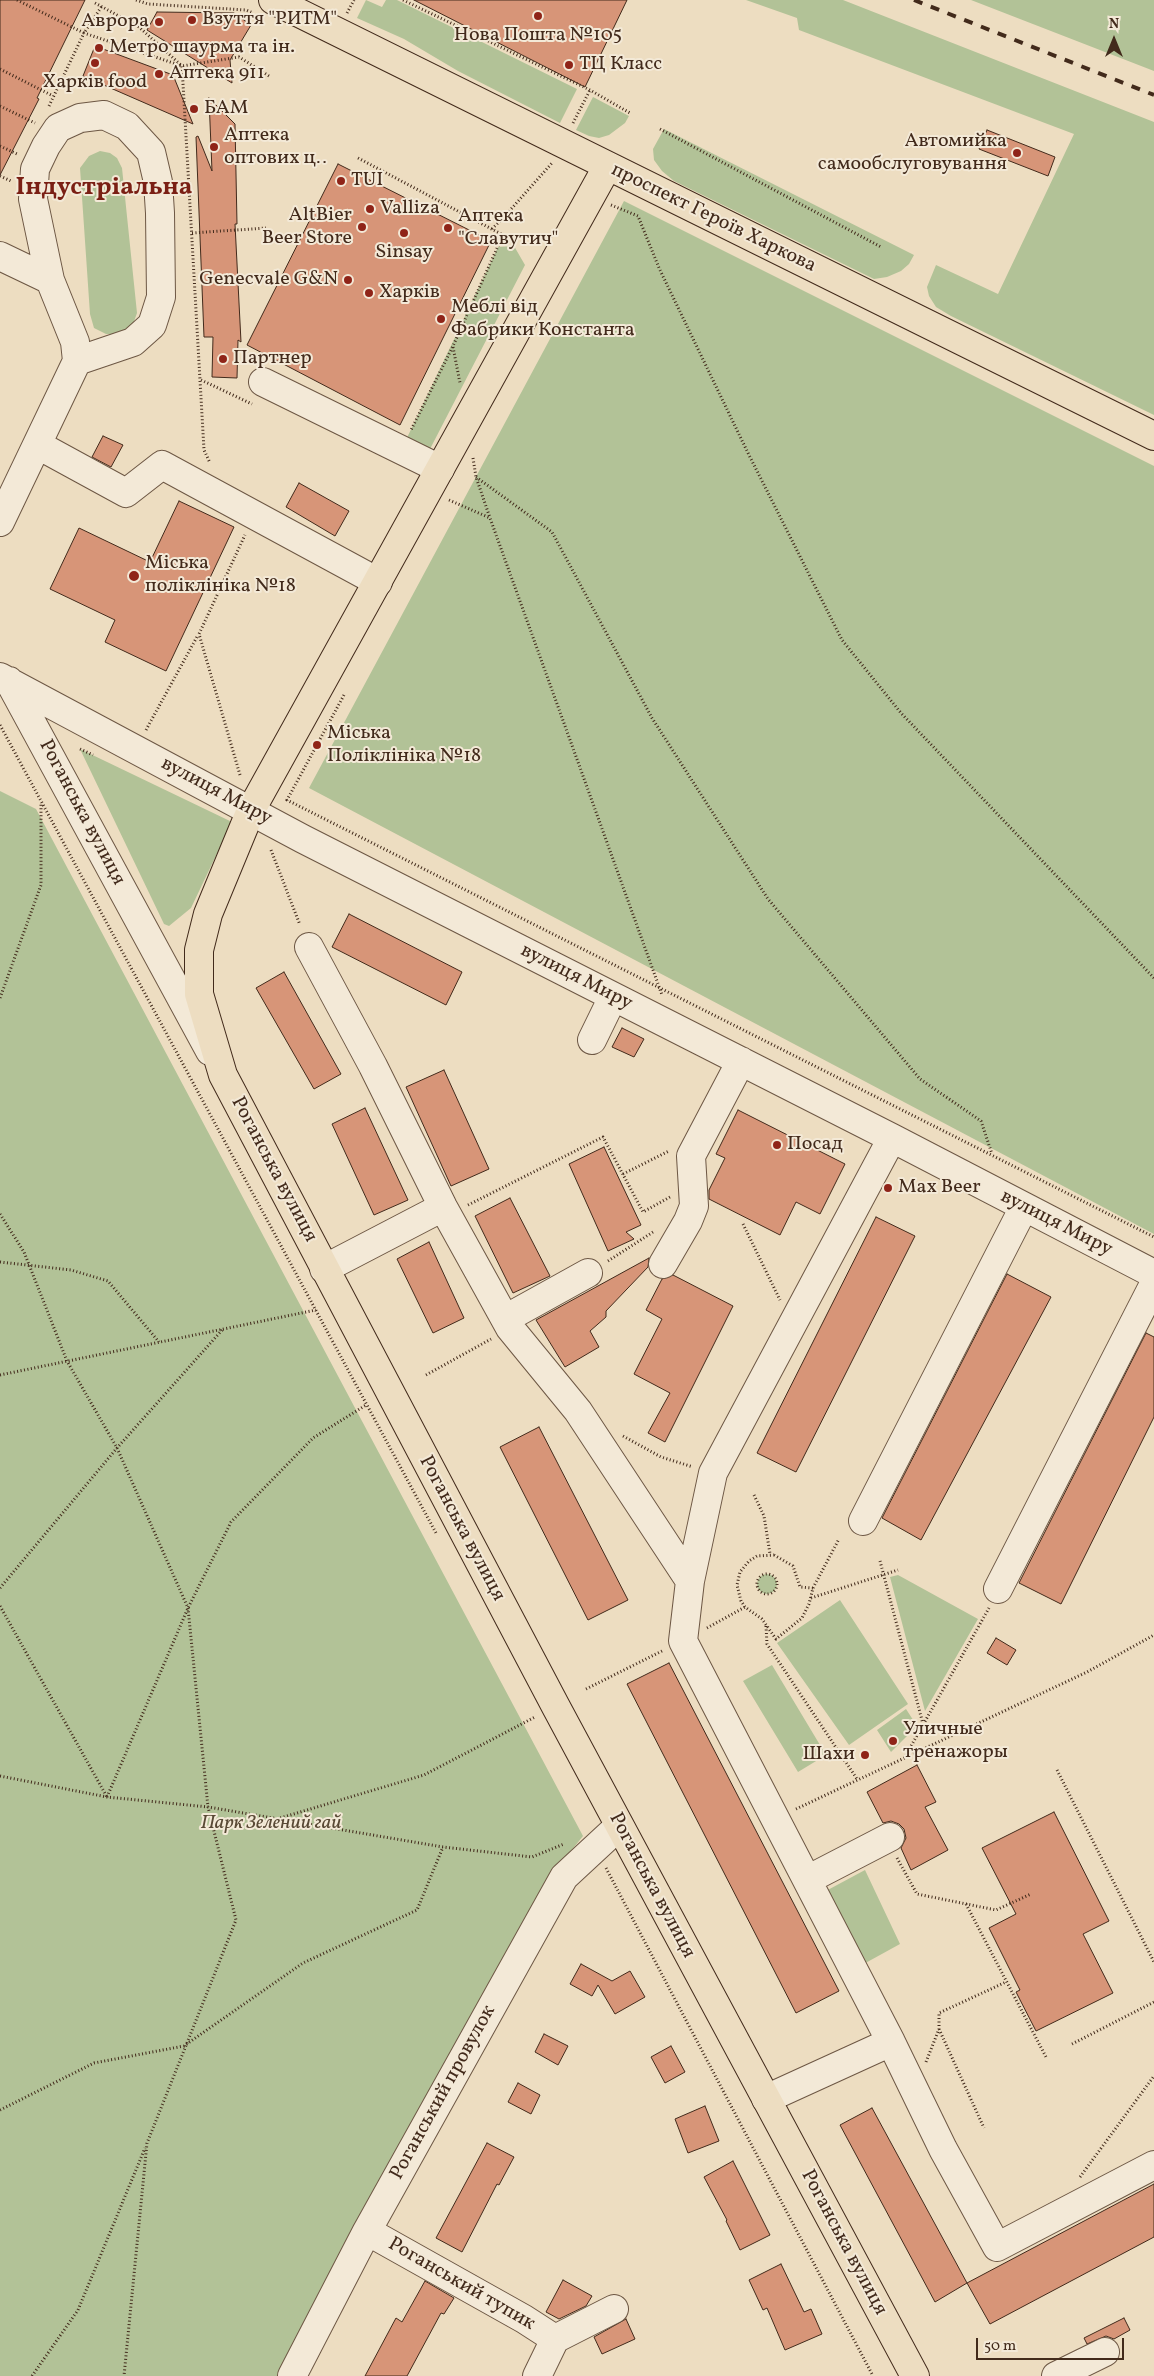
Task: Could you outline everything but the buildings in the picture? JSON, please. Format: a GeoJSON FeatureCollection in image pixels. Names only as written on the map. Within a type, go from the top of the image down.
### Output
{"type":"FeatureCollection","features":[{"type":"Feature","properties":{"kind":"main road","name":"проспект Героїв Харкова"},"geometry":{"type":"LineString","coordinates":[[264,7],[398,60],[607,167],[1154,436]]}},
{"type":"Feature","properties":{"kind":"main road"},"geometry":{"type":"LineString","coordinates":[[222,1075],[199,994],[199,950],[208,914],[251,810],[607,167]]}},
{"type":"Feature","properties":{"kind":"main road","name":"Роганська вулиця"},"geometry":{"type":"LineString","coordinates":[[222,1075],[619,1826],[914,2376]]}},
{"type":"Feature","properties":{"kind":"street"},"geometry":{"type":"LineString","coordinates":[[0,522],[77,361],[75,342],[50,280],[33,199],[35,169],[46,146],[58,128],[80,118],[104,115],[127,126],[151,152],[158,182],[161,297],[152,325],[133,342],[77,361]]}},
{"type":"Feature","properties":{"kind":"street"},"geometry":{"type":"LineString","coordinates":[[0,256],[50,280]]}},
{"type":"Feature","properties":{"kind":"street"},"geometry":{"type":"LineString","coordinates":[[262,382],[440,469]]}},
{"type":"Feature","properties":{"kind":"street"},"geometry":{"type":"LineString","coordinates":[[38,445],[126,493],[162,465],[378,582]]}},
{"type":"Feature","properties":{"kind":"street","name":"вулиця Миру"},"geometry":{"type":"LineString","coordinates":[[4,679],[251,810],[303,840],[892,1138],[1154,1274]]}},
{"type":"Feature","properties":{"kind":"street","name":"Роганська вулиця"},"geometry":{"type":"LineString","coordinates":[[4,679],[222,1075]]}},
{"type":"Feature","properties":{"kind":"street"},"geometry":{"type":"LineString","coordinates":[[309,947],[373,1066],[445,1211],[505,1319],[578,1412],[690,1581]]}},
{"type":"Feature","properties":{"kind":"street"},"geometry":{"type":"LineString","coordinates":[[592,1040],[613,996]]}},
{"type":"Feature","properties":{"kind":"street"},"geometry":{"type":"LineString","coordinates":[[663,1264],[688,1222],[694,1206],[690,1156],[741,1061]]}},
{"type":"Feature","properties":{"kind":"street"},"geometry":{"type":"LineString","coordinates":[[892,1138],[713,1473],[690,1581],[683,1641],[891,2042],[943,2150],[997,2247],[1154,2165]]}},
{"type":"Feature","properties":{"kind":"street"},"geometry":{"type":"LineString","coordinates":[[863,1522],[1024,1207]]}},
{"type":"Feature","properties":{"kind":"street"},"geometry":{"type":"LineString","coordinates":[[324,1268],[445,1211]]}},
{"type":"Feature","properties":{"kind":"street"},"geometry":{"type":"LineString","coordinates":[[505,1319],[588,1274]]}},
{"type":"Feature","properties":{"kind":"street"},"geometry":{"type":"LineString","coordinates":[[998,1589],[1154,1284]]}},
{"type":"Feature","properties":{"kind":"street","name":"Роганський провулок"},"geometry":{"type":"LineString","coordinates":[[292,2376],[367,2231],[564,1878],[619,1826]]}},
{"type":"Feature","properties":{"kind":"street"},"geometry":{"type":"LineString","coordinates":[[807,1880],[892,1845]]}},
{"type":"Feature","properties":{"kind":"street"},"geometry":{"type":"LineString","coordinates":[[766,2099],[891,2042]]}},
{"type":"Feature","properties":{"kind":"street","name":"Роганський тупик"},"geometry":{"type":"LineString","coordinates":[[367,2231],[524,2319],[555,2339]]}},
{"type":"Feature","properties":{"kind":"street","name":"Роганський тупик"},"geometry":{"type":"LineString","coordinates":[[537,2376],[555,2339],[614,2309]]}},
{"type":"Feature","properties":{"kind":"street"},"geometry":{"type":"LineString","coordinates":[[1056,2376],[1105,2352]]}},
{"type":"Feature","properties":{"kind":"path"},"geometry":{"type":"LineString","coordinates":[[17,0],[84,33],[96,19],[102,6]]}},
{"type":"Feature","properties":{"kind":"path"},"geometry":{"type":"LineString","coordinates":[[136,0],[148,4],[246,10],[264,7]]}},
{"type":"Feature","properties":{"kind":"path"},"geometry":{"type":"LineString","coordinates":[[346,14],[354,0]]}},
{"type":"Feature","properties":{"kind":"path"},"geometry":{"type":"LineString","coordinates":[[403,0],[590,90],[630,113]]}},
{"type":"Feature","properties":{"kind":"path"},"geometry":{"type":"LineString","coordinates":[[95,3],[139,27],[182,66],[204,450],[211,466]]}},
{"type":"Feature","properties":{"kind":"path"},"geometry":{"type":"LineString","coordinates":[[0,69],[53,96]]}},
{"type":"Feature","properties":{"kind":"path"},"geometry":{"type":"LineString","coordinates":[[570,128],[590,90]]}},
{"type":"Feature","properties":{"kind":"path"},"geometry":{"type":"LineString","coordinates":[[0,106],[40,126]]}},
{"type":"Feature","properties":{"kind":"path"},"geometry":{"type":"LineString","coordinates":[[660,129],[881,247]]}},
{"type":"Feature","properties":{"kind":"path"},"geometry":{"type":"LineString","coordinates":[[0,146],[24,157]]}},
{"type":"Feature","properties":{"kind":"path"},"geometry":{"type":"LineString","coordinates":[[358,158],[503,236],[401,450]]}},
{"type":"Feature","properties":{"kind":"path"},"geometry":{"type":"LineString","coordinates":[[492,229],[553,164]]}},
{"type":"Feature","properties":{"kind":"path"},"geometry":{"type":"LineString","coordinates":[[607,204],[638,216],[659,268],[748,453],[842,640],[900,713],[1154,978]]}},
{"type":"Feature","properties":{"kind":"path"},"geometry":{"type":"LineString","coordinates":[[192,232],[266,228]]}},
{"type":"Feature","properties":{"kind":"path"},"geometry":{"type":"LineString","coordinates":[[476,476],[552,532],[652,718],[768,899],[920,1078],[981,1121],[992,1155]]}},
{"type":"Feature","properties":{"kind":"path"},"geometry":{"type":"LineString","coordinates":[[448,500],[490,518],[659,987],[663,1000],[654,1019]]}},
{"type":"Feature","properties":{"kind":"path"},"geometry":{"type":"LineString","coordinates":[[143,736],[199,634],[246,531]]}},
{"type":"Feature","properties":{"kind":"path"},"geometry":{"type":"LineString","coordinates":[[199,634],[240,775]]}},
{"type":"Feature","properties":{"kind":"path"},"geometry":{"type":"LineString","coordinates":[[0,725],[437,1535]]}},
{"type":"Feature","properties":{"kind":"path"},"geometry":{"type":"LineString","coordinates":[[287,800],[1154,1236]]}},
{"type":"Feature","properties":{"kind":"path"},"geometry":{"type":"LineString","coordinates":[[0,998],[41,885],[42,802]]}},
{"type":"Feature","properties":{"kind":"path"},"geometry":{"type":"LineString","coordinates":[[271,848],[309,947]]}},
{"type":"Feature","properties":{"kind":"path"},"geometry":{"type":"LineString","coordinates":[[445,1211],[602,1138],[643,1212],[673,1195]]}},
{"type":"Feature","properties":{"kind":"path"},"geometry":{"type":"LineString","coordinates":[[623,1174],[677,1146]]}},
{"type":"Feature","properties":{"kind":"path"},"geometry":{"type":"LineString","coordinates":[[0,1214],[24,1252],[67,1361],[117,1448],[188,1608],[208,1807],[236,1920],[78,2310],[32,2376]]}},
{"type":"Feature","properties":{"kind":"path"},"geometry":{"type":"LineString","coordinates":[[743,1224],[792,1326]]}},
{"type":"Feature","properties":{"kind":"path"},"geometry":{"type":"LineString","coordinates":[[588,1274],[661,1227]]}},
{"type":"Feature","properties":{"kind":"path"},"geometry":{"type":"LineString","coordinates":[[0,1262],[72,1270],[108,1281],[159,1342]]}},
{"type":"Feature","properties":{"kind":"path"},"geometry":{"type":"LineString","coordinates":[[0,1375],[316,1310]]}},
{"type":"Feature","properties":{"kind":"path"},"geometry":{"type":"LineString","coordinates":[[0,1588],[117,1448],[223,1329]]}},
{"type":"Feature","properties":{"kind":"path"},"geometry":{"type":"LineString","coordinates":[[107,1797],[188,1608],[231,1522],[313,1438],[366,1405]]}},
{"type":"Feature","properties":{"kind":"path"},"geometry":{"type":"LineString","coordinates":[[620,1434],[661,1457],[713,1473]]}},
{"type":"Feature","properties":{"kind":"path"},"geometry":{"type":"LineString","coordinates":[[754,1495],[764,1516],[770,1555]]}},
{"type":"Feature","properties":{"kind":"path"},"geometry":{"type":"LineString","coordinates":[[812,1588],[800,1587],[793,1566],[782,1557],[774,1555],[758,1556],[744,1566],[738,1580],[738,1593],[745,1607],[762,1619],[776,1639],[802,1618],[809,1604],[812,1588],[839,1539]]}},
{"type":"Feature","properties":{"kind":"path"},"geometry":{"type":"LineString","coordinates":[[880,1561],[924,1724]]}},
{"type":"Feature","properties":{"kind":"path"},"geometry":{"type":"LineString","coordinates":[[811,1598],[898,1570]]}},
{"type":"Feature","properties":{"kind":"path"},"geometry":{"type":"LineString","coordinates":[[767,1574],[773,1576],[778,1584],[773,1592],[765,1594],[758,1589],[757,1582],[760,1577],[767,1574]]}},
{"type":"Feature","properties":{"kind":"path"},"geometry":{"type":"LineString","coordinates":[[0,1606],[107,1797]]}},
{"type":"Feature","properties":{"kind":"path"},"geometry":{"type":"LineString","coordinates":[[586,1689],[683,1641],[745,1607]]}},
{"type":"Feature","properties":{"kind":"path"},"geometry":{"type":"LineString","coordinates":[[905,1756],[986,1616]]}},
{"type":"Feature","properties":{"kind":"path"},"geometry":{"type":"LineString","coordinates":[[766,1626],[767,1644],[857,1779]]}},
{"type":"Feature","properties":{"kind":"path"},"geometry":{"type":"LineString","coordinates":[[775,1820],[905,1756],[1087,1672],[1154,1635]]}},
{"type":"Feature","properties":{"kind":"path"},"geometry":{"type":"LineString","coordinates":[[531,1708],[540,1725]]}},
{"type":"Feature","properties":{"kind":"path"},"geometry":{"type":"LineString","coordinates":[[275,1820],[424,1775],[535,1717]]}},
{"type":"Feature","properties":{"kind":"path"},"geometry":{"type":"LineString","coordinates":[[1057,1770],[1154,1962]]}},
{"type":"Feature","properties":{"kind":"path"},"geometry":{"type":"LineString","coordinates":[[0,1776],[107,1797],[208,1807],[443,1848],[532,1857],[566,1843]]}},
{"type":"Feature","properties":{"kind":"path"},"geometry":{"type":"LineString","coordinates":[[892,1845],[917,1894],[996,1910],[1031,1894]]}},
{"type":"Feature","properties":{"kind":"path"},"geometry":{"type":"LineString","coordinates":[[0,2110],[94,2063],[184,2046],[303,1963],[417,1910],[443,1848]]}},
{"type":"Feature","properties":{"kind":"path"},"geometry":{"type":"LineString","coordinates":[[593,1850],[612,1879],[873,2376]]}},
{"type":"Feature","properties":{"kind":"path"},"geometry":{"type":"LineString","coordinates":[[966,1904],[1046,2057]]}},
{"type":"Feature","properties":{"kind":"path"},"geometry":{"type":"LineString","coordinates":[[914,2090],[939,2029],[939,2013],[1006,1982]]}},
{"type":"Feature","properties":{"kind":"path"},"geometry":{"type":"LineString","coordinates":[[1072,2044],[1154,2002]]}},
{"type":"Feature","properties":{"kind":"path"},"geometry":{"type":"LineString","coordinates":[[939,2029],[984,2128]]}},
{"type":"Feature","properties":{"kind":"path"},"geometry":{"type":"LineString","coordinates":[[1078,2180],[1154,2076]]}},
{"type":"Feature","properties":{"kind":"path"},"geometry":{"type":"LineString","coordinates":[[124,2376],[147,2143]]}},
{"type":"Feature","properties":{"kind":"green space"},"geometry":{"type":"Polygon","coordinates":[[[366,0],[382,7],[386,0],[397,0],[577,89],[560,123],[458,71],[404,39],[357,18],[366,0]]]}},
{"type":"Feature","properties":{"kind":"green space"},"geometry":{"type":"Polygon","coordinates":[[[746,0],[843,0],[1154,122],[1154,415],[951,316],[936,307],[929,296],[927,287],[936,265],[998,294],[1074,134],[799,30],[797,18],[746,0]]]}},
{"type":"Feature","properties":{"kind":"green space"},"geometry":{"type":"Polygon","coordinates":[[[971,0],[1154,0],[1154,71],[971,0]]]}},
{"type":"Feature","properties":{"kind":"green space"},"geometry":{"type":"Polygon","coordinates":[[[593,97],[629,116],[625,123],[609,135],[599,138],[576,130],[593,97]]]}},
{"type":"Feature","properties":{"kind":"green space"},"geometry":{"type":"Polygon","coordinates":[[[664,129],[914,255],[909,264],[901,271],[887,277],[874,279],[674,181],[662,171],[654,160],[653,149],[664,129]]]}},
{"type":"Feature","properties":{"kind":"green space"},"geometry":{"type":"Polygon","coordinates":[[[100,151],[110,153],[117,158],[122,168],[137,313],[132,327],[122,334],[106,334],[94,328],[90,314],[80,168],[89,156],[100,151]]]}},
{"type":"Feature","properties":{"kind":"green space"},"geometry":{"type":"Polygon","coordinates":[[[624,201],[1154,466],[1154,1234],[309,788],[624,201]]]}},
{"type":"Feature","properties":{"kind":"green space"},"geometry":{"type":"Polygon","coordinates":[[[514,246],[525,265],[430,449],[405,442],[498,247],[514,246]]]}},
{"type":"Feature","properties":{"kind":"green space"},"geometry":{"type":"Polygon","coordinates":[[[80,749],[232,822],[191,908],[169,926],[164,924],[80,749]]]}},
{"type":"Feature","properties":{"kind":"green space","name":"Парк Зелений гай"},"geometry":{"type":"Polygon","coordinates":[[[0,791],[36,809],[583,1836],[542,1887],[292,2376],[0,2376],[0,791]]]}},
{"type":"Feature","properties":{"kind":"green space"},"geometry":{"type":"Polygon","coordinates":[[[767,1574],[774,1577],[777,1584],[774,1591],[767,1594],[760,1591],[757,1584],[760,1577],[767,1574]]]}},
{"type":"Feature","properties":{"kind":"green space"},"geometry":{"type":"Polygon","coordinates":[[[898,1575],[978,1619],[925,1711],[890,1577],[898,1575]]]}},
{"type":"Feature","properties":{"kind":"green space"},"geometry":{"type":"Polygon","coordinates":[[[840,1600],[908,1704],[849,1745],[777,1643],[840,1600]]]}},
{"type":"Feature","properties":{"kind":"green space"},"geometry":{"type":"Polygon","coordinates":[[[772,1665],[826,1755],[798,1772],[743,1681],[772,1665]]]}},
{"type":"Feature","properties":{"kind":"green space","name":"Уличные тренажоры"},"geometry":{"type":"Polygon","coordinates":[[[906,1709],[917,1726],[891,1752],[877,1730],[906,1709]]]}},
{"type":"Feature","properties":{"kind":"green space"},"geometry":{"type":"Polygon","coordinates":[[[865,1870],[900,1944],[860,1966],[824,1892],[865,1870]]]}},
{"type":"Feature","properties":{"kind":"railway"},"geometry":{"type":"LineString","coordinates":[[914,0],[1154,95]]}},
{"type":"Feature","properties":{"kind":"place","name":"Нова Пошта №105"},"geometry":{"type":"Point","coordinates":[538,16]}},
{"type":"Feature","properties":{"kind":"place","name":"Взуття \"РИТМ\""},"geometry":{"type":"Point","coordinates":[192,20]}},
{"type":"Feature","properties":{"kind":"place","name":"Аврора"},"geometry":{"type":"Point","coordinates":[159,22]}},
{"type":"Feature","properties":{"kind":"place","name":"Метро шаурма та ін."},"geometry":{"type":"Point","coordinates":[99,48]}},
{"type":"Feature","properties":{"kind":"place","name":"Харкiв food"},"geometry":{"type":"Point","coordinates":[95,63]}},
{"type":"Feature","properties":{"kind":"place","name":"ТЦ Класс"},"geometry":{"type":"Point","coordinates":[569,65]}},
{"type":"Feature","properties":{"kind":"place","name":"Аптека 911"},"geometry":{"type":"Point","coordinates":[159,74]}},
{"type":"Feature","properties":{"kind":"place","name":"БАМ"},"geometry":{"type":"Point","coordinates":[194,109]}},
{"type":"Feature","properties":{"kind":"place","name":"Аптека оптових ц‥"},"geometry":{"type":"Point","coordinates":[214,147]}},
{"type":"Feature","properties":{"kind":"place","name":"Автомийка самообслуговування"},"geometry":{"type":"Point","coordinates":[1017,153]}},
{"type":"Feature","properties":{"kind":"place","name":"TUI"},"geometry":{"type":"Point","coordinates":[341,181]}},
{"type":"Feature","properties":{"kind":"place","name":"Valliza"},"geometry":{"type":"Point","coordinates":[370,209]}},
{"type":"Feature","properties":{"kind":"place","name":"AltBier Beer Store"},"geometry":{"type":"Point","coordinates":[362,227]}},
{"type":"Feature","properties":{"kind":"place","name":"Аптека \"Славутич\""},"geometry":{"type":"Point","coordinates":[448,228]}},
{"type":"Feature","properties":{"kind":"place","name":"Sinsay"},"geometry":{"type":"Point","coordinates":[404,233]}},
{"type":"Feature","properties":{"kind":"place","name":"Genecvale G&N"},"geometry":{"type":"Point","coordinates":[348,280]}},
{"type":"Feature","properties":{"kind":"place","name":"Харків"},"geometry":{"type":"Point","coordinates":[369,293]}},
{"type":"Feature","properties":{"kind":"place","name":"Меблі від Фабрики Константа"},"geometry":{"type":"Point","coordinates":[441,319]}},
{"type":"Feature","properties":{"kind":"place","name":"Партнер"},"geometry":{"type":"Point","coordinates":[223,359]}},
{"type":"Feature","properties":{"kind":"place","name":"Міська поліклініка №18"},"geometry":{"type":"Point","coordinates":[134,576]}},
{"type":"Feature","properties":{"kind":"place","name":"Міська Поліклініка №18"},"geometry":{"type":"Point","coordinates":[317,745]}},
{"type":"Feature","properties":{"kind":"place","name":"Посад"},"geometry":{"type":"Point","coordinates":[777,1145]}},
{"type":"Feature","properties":{"kind":"place","name":"Max Beer"},"geometry":{"type":"Point","coordinates":[888,1188]}},
{"type":"Feature","properties":{"kind":"place","name":"Уличные тренажоры"},"geometry":{"type":"Point","coordinates":[893,1741]}},
{"type":"Feature","properties":{"kind":"place","name":"Шахи"},"geometry":{"type":"Point","coordinates":[865,1755]}},
{"type":"Feature","properties":{"kind":"district","name":"Індустріальна"},"geometry":{"type":"Point","coordinates":[104,189]}}]}
